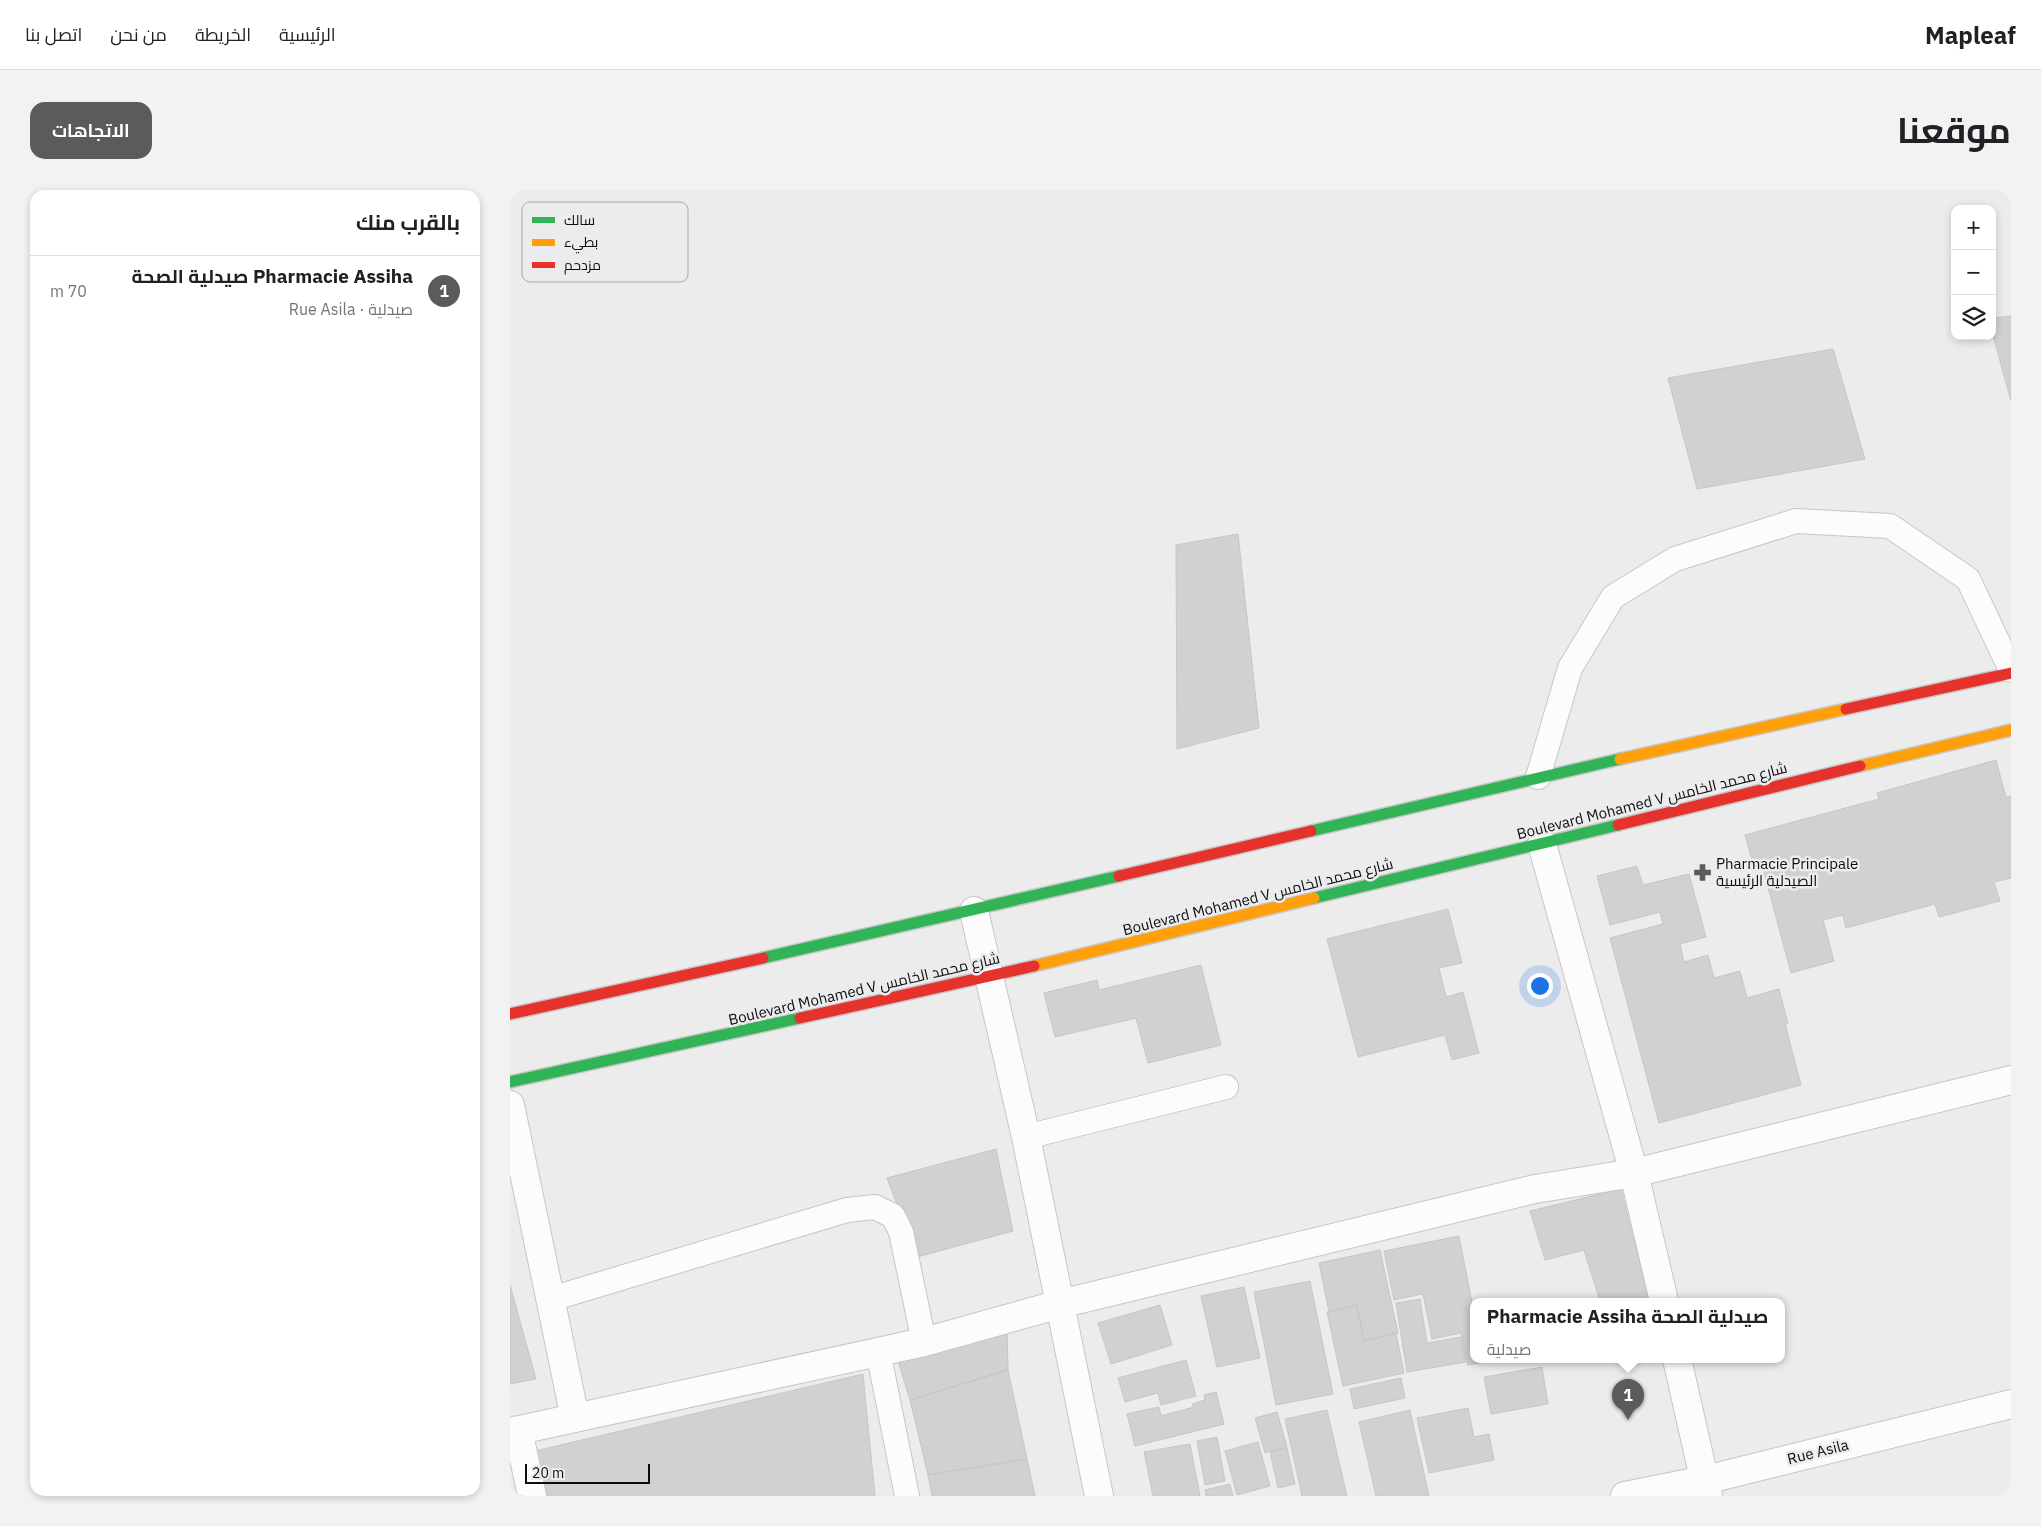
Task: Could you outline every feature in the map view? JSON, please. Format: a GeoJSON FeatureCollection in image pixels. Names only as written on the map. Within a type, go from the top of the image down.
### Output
{"type":"FeatureCollection","features":[{"type":"Feature","properties":{"kind":"street"},"geometry":{"type":"LineString","coordinates":[[510,1014],[974,911],[1538,777],[2011,672]]}},
{"type":"Feature","properties":{"kind":"street","name":"Boulevard Mohamed V شارع محمد الخامس"},"geometry":{"type":"LineString","coordinates":[[510,1082],[988,977],[2011,730]]}},
{"type":"Feature","properties":{"kind":"street"},"geometry":{"type":"LineString","coordinates":[[1542,844],[1634,1173],[1663,1298]]}},
{"type":"Feature","properties":{"kind":"street"},"geometry":{"type":"LineString","coordinates":[[974,911],[1026,1137],[1099,1496]]}},
{"type":"Feature","properties":{"kind":"street"},"geometry":{"type":"LineString","coordinates":[[532,1496],[514,1431],[924,1342],[1060,1304],[1535,1189],[1634,1173],[2011,1080]]}},
{"type":"Feature","properties":{"kind":"street"},"geometry":{"type":"LineString","coordinates":[[510,1105],[575,1418]]}},
{"type":"Feature","properties":{"kind":"street"},"geometry":{"type":"LineString","coordinates":[[1678,1363],[1706,1488]]}},
{"type":"Feature","properties":{"kind":"street","name":"Rue Asila"},"geometry":{"type":"LineString","coordinates":[[1625,1496],[1706,1488],[2011,1404]]}},
{"type":"Feature","properties":{"kind":"lane"},"geometry":{"type":"LineString","coordinates":[[1538,777],[1570,668],[1613,597],[1675,559],[1796,521],[1890,526],[1968,579],[2011,672]]}},
{"type":"Feature","properties":{"kind":"lane"},"geometry":{"type":"LineString","coordinates":[[1026,1137],[1226,1087]]}},
{"type":"Feature","properties":{"kind":"lane"},"geometry":{"type":"LineString","coordinates":[[551,1298],[847,1210],[875,1207],[893,1216],[901,1232],[924,1342]]}},
{"type":"Feature","properties":{"kind":"lane"},"geometry":{"type":"LineString","coordinates":[[878,1352],[907,1496]]}},
{"type":"Feature","properties":{"kind":"building"},"geometry":{"type":"Polygon","coordinates":[[[2011,316],[2011,401],[1994,340],[1996,340],[1996,318],[2011,316]]]}},
{"type":"Feature","properties":{"kind":"building"},"geometry":{"type":"Polygon","coordinates":[[[1833,349],[1865,459],[1697,489],[1668,378],[1833,349]]]}},
{"type":"Feature","properties":{"kind":"building"},"geometry":{"type":"Polygon","coordinates":[[[1238,534],[1259,728],[1177,749],[1176,545],[1238,534]]]}},
{"type":"Feature","properties":{"kind":"building"},"geometry":{"type":"Polygon","coordinates":[[[1996,760],[2006,797],[2011,796],[2011,878],[1994,882],[2000,901],[1939,917],[1935,904],[1846,928],[1843,915],[1823,920],[1834,961],[1791,973],[1762,865],[1754,867],[1745,835],[1879,799],[1877,793],[1996,760]]]}},
{"type":"Feature","properties":{"kind":"building"},"geometry":{"type":"Polygon","coordinates":[[[1637,866],[1643,885],[1689,874],[1706,937],[1680,944],[1684,962],[1708,955],[1714,978],[1740,971],[1747,998],[1779,989],[1788,1024],[1785,1024],[1801,1085],[1659,1123],[1610,938],[1663,924],[1660,912],[1610,925],[1597,876],[1637,866]]]}},
{"type":"Feature","properties":{"kind":"building"},"geometry":{"type":"Polygon","coordinates":[[[1448,909],[1462,963],[1439,968],[1446,997],[1463,992],[1479,1053],[1452,1060],[1445,1035],[1358,1057],[1327,939],[1448,909]]]}},
{"type":"Feature","properties":{"kind":"building"},"geometry":{"type":"Polygon","coordinates":[[[1201,965],[1221,1045],[1148,1063],[1136,1018],[1055,1037],[1044,993],[1097,980],[1099,990],[1201,965]]]}},
{"type":"Feature","properties":{"kind":"building"},"geometry":{"type":"Polygon","coordinates":[[[996,1149],[1013,1231],[917,1257],[887,1178],[996,1149]]]}},
{"type":"Feature","properties":{"kind":"building"},"geometry":{"type":"Polygon","coordinates":[[[1621,1189],[1648,1298],[1599,1298],[1584,1250],[1545,1260],[1530,1211],[1621,1189]]]}},
{"type":"Feature","properties":{"kind":"building"},"geometry":{"type":"Polygon","coordinates":[[[1459,1236],[1471,1298],[1470,1363],[1479,1363],[1468,1365],[1461,1333],[1432,1339],[1423,1294],[1394,1300],[1384,1251],[1459,1236]]]}},
{"type":"Feature","properties":{"kind":"building"},"geometry":{"type":"Polygon","coordinates":[[[1380,1250],[1398,1333],[1364,1341],[1357,1305],[1329,1312],[1319,1263],[1380,1250]]]}},
{"type":"Feature","properties":{"kind":"building"},"geometry":{"type":"Polygon","coordinates":[[[1310,1281],[1333,1394],[1276,1405],[1254,1292],[1310,1281]]]}},
{"type":"Feature","properties":{"kind":"building"},"geometry":{"type":"Polygon","coordinates":[[[510,1285],[536,1379],[510,1384],[510,1285]]]}},
{"type":"Feature","properties":{"kind":"building"},"geometry":{"type":"Polygon","coordinates":[[[1244,1287],[1260,1358],[1217,1367],[1201,1296],[1244,1287]]]}},
{"type":"Feature","properties":{"kind":"building"},"geometry":{"type":"Polygon","coordinates":[[[1420,1299],[1427,1343],[1461,1337],[1466,1362],[1407,1372],[1396,1303],[1420,1299]]]}},
{"type":"Feature","properties":{"kind":"building"},"geometry":{"type":"Polygon","coordinates":[[[1160,1305],[1172,1345],[1111,1364],[1098,1323],[1160,1305]]]}},
{"type":"Feature","properties":{"kind":"building"},"geometry":{"type":"Polygon","coordinates":[[[1357,1305],[1364,1341],[1396,1333],[1404,1373],[1343,1386],[1327,1312],[1357,1305]]]}},
{"type":"Feature","properties":{"kind":"building"},"geometry":{"type":"Polygon","coordinates":[[[1007,1331],[1008,1370],[910,1400],[898,1361],[1007,1331]]]}},
{"type":"Feature","properties":{"kind":"building"},"geometry":{"type":"Polygon","coordinates":[[[1186,1360],[1196,1396],[1161,1405],[1158,1393],[1125,1402],[1118,1378],[1186,1360]]]}},
{"type":"Feature","properties":{"kind":"building"},"geometry":{"type":"Polygon","coordinates":[[[1542,1367],[1548,1404],[1491,1414],[1484,1377],[1542,1367]]]}},
{"type":"Feature","properties":{"kind":"building"},"geometry":{"type":"Polygon","coordinates":[[[1008,1370],[1027,1459],[928,1475],[910,1400],[1008,1370]]]}},
{"type":"Feature","properties":{"kind":"building"},"geometry":{"type":"Polygon","coordinates":[[[863,1374],[875,1496],[548,1496],[535,1451],[863,1374]]]}},
{"type":"Feature","properties":{"kind":"building"},"geometry":{"type":"Polygon","coordinates":[[[1401,1378],[1405,1398],[1354,1409],[1350,1389],[1401,1378]]]}},
{"type":"Feature","properties":{"kind":"building"},"geometry":{"type":"Polygon","coordinates":[[[1216,1392],[1224,1424],[1135,1446],[1127,1414],[1159,1407],[1161,1416],[1194,1407],[1192,1404],[1205,1400],[1204,1395],[1216,1392]]]}},
{"type":"Feature","properties":{"kind":"building"},"geometry":{"type":"Polygon","coordinates":[[[1468,1408],[1474,1437],[1489,1434],[1494,1460],[1429,1473],[1417,1418],[1468,1408]]]}},
{"type":"Feature","properties":{"kind":"building"},"geometry":{"type":"Polygon","coordinates":[[[1327,1410],[1347,1496],[1302,1496],[1285,1419],[1327,1410]]]}},
{"type":"Feature","properties":{"kind":"building"},"geometry":{"type":"Polygon","coordinates":[[[1410,1410],[1429,1496],[1376,1496],[1359,1422],[1410,1410]]]}},
{"type":"Feature","properties":{"kind":"building"},"geometry":{"type":"Polygon","coordinates":[[[1277,1412],[1287,1447],[1265,1453],[1255,1418],[1277,1412]]]}},
{"type":"Feature","properties":{"kind":"building"},"geometry":{"type":"Polygon","coordinates":[[[1217,1437],[1225,1481],[1205,1485],[1197,1441],[1217,1437]]]}},
{"type":"Feature","properties":{"kind":"building"},"geometry":{"type":"Polygon","coordinates":[[[1258,1442],[1270,1486],[1237,1495],[1225,1451],[1258,1442]]]}},
{"type":"Feature","properties":{"kind":"building"},"geometry":{"type":"Polygon","coordinates":[[[1190,1444],[1200,1496],[1153,1496],[1144,1452],[1190,1444]]]}},
{"type":"Feature","properties":{"kind":"building"},"geometry":{"type":"Polygon","coordinates":[[[1287,1448],[1295,1484],[1278,1488],[1270,1452],[1287,1448]]]}},
{"type":"Feature","properties":{"kind":"building"},"geometry":{"type":"Polygon","coordinates":[[[1027,1459],[1035,1496],[932,1496],[928,1475],[1027,1459]]]}},
{"type":"Feature","properties":{"kind":"building"},"geometry":{"type":"Polygon","coordinates":[[[1230,1484],[1233,1496],[1206,1496],[1205,1490],[1230,1484]]]}},
{"type":"Feature","properties":{"kind":"traffic: fast"},"geometry":{"type":"LineString","coordinates":[[1311,831],[1620,759]]}},
{"type":"Feature","properties":{"kind":"traffic: fast"},"geometry":{"type":"LineString","coordinates":[[1314,898],[1618,825]]}},
{"type":"Feature","properties":{"kind":"traffic: fast"},"geometry":{"type":"LineString","coordinates":[[763,958],[1119,876]]}},
{"type":"Feature","properties":{"kind":"traffic: fast"},"geometry":{"type":"LineString","coordinates":[[510,1082],[800,1018]]}},
{"type":"Feature","properties":{"kind":"traffic: slow"},"geometry":{"type":"LineString","coordinates":[[1620,759],[1846,709]]}},
{"type":"Feature","properties":{"kind":"traffic: slow"},"geometry":{"type":"LineString","coordinates":[[1860,766],[2011,730]]}},
{"type":"Feature","properties":{"kind":"traffic: slow"},"geometry":{"type":"LineString","coordinates":[[1034,966],[1314,898]]}},
{"type":"Feature","properties":{"kind":"traffic: jam"},"geometry":{"type":"LineString","coordinates":[[1846,709],[2011,673]]}},
{"type":"Feature","properties":{"kind":"traffic: jam"},"geometry":{"type":"LineString","coordinates":[[1618,825],[1860,766]]}},
{"type":"Feature","properties":{"kind":"traffic: jam"},"geometry":{"type":"LineString","coordinates":[[1119,876],[1311,831]]}},
{"type":"Feature","properties":{"kind":"traffic: jam"},"geometry":{"type":"LineString","coordinates":[[510,1014],[763,958]]}},
{"type":"Feature","properties":{"kind":"traffic: jam"},"geometry":{"type":"LineString","coordinates":[[800,1018],[1034,966]]}},
{"type":"Feature","properties":{"kind":"place","name":"Pharmacie Principale الصيدلية الرئيسية"},"geometry":{"type":"Point","coordinates":[1702,873]}},
{"type":"Feature","properties":{"kind":"place","name":"Pharmacie Assiha صيدلية الصحة"},"geometry":{"type":"Point","coordinates":[1628,1420]}}]}
